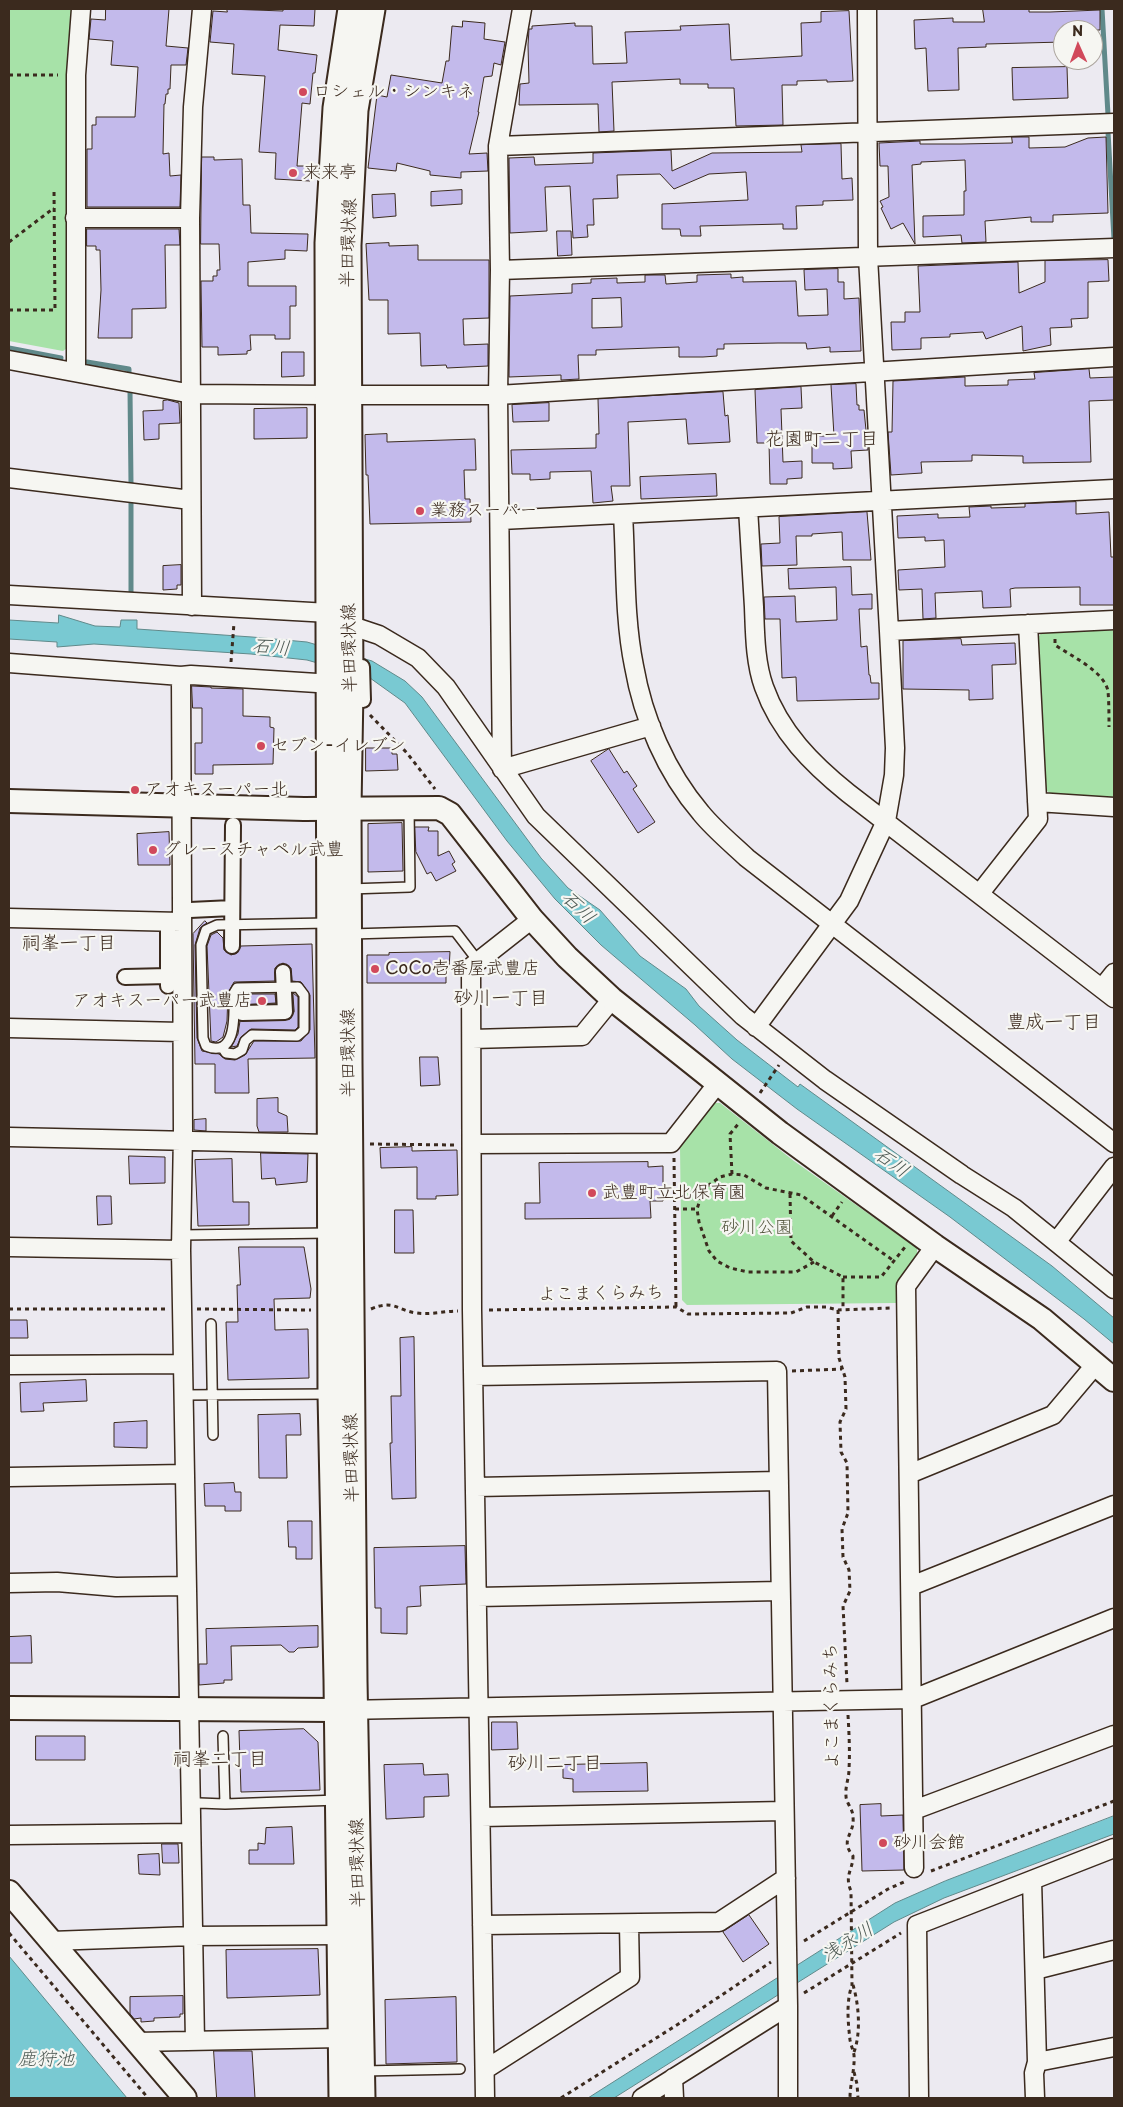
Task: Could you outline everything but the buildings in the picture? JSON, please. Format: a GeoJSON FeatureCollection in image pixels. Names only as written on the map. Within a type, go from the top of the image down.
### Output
{"type":"FeatureCollection","features":[{"type":"Feature","properties":{"kind":"main road","name":"半田環状線"},"geometry":{"type":"LineString","coordinates":[[351,9],[336,108],[328,243],[338,395],[340,689],[339,929],[330,1144],[330,1233],[331,1394],[362,2098]]}},
{"type":"Feature","properties":{"kind":"main road","name":"半田環状線"},"geometry":{"type":"LineString","coordinates":[[338,395],[355,110],[372,9]]}},
{"type":"Feature","properties":{"kind":"main road","name":"半田環状線"},"geometry":{"type":"LineString","coordinates":[[339,808],[349,889],[339,929],[349,1071],[346,1710],[338,1800],[342,2098]]}},
{"type":"Feature","properties":{"kind":"street"},"geometry":{"type":"LineString","coordinates":[[76,372],[76,75],[81,9]]}},
{"type":"Feature","properties":{"kind":"street"},"geometry":{"type":"LineString","coordinates":[[192,606],[190,218],[193,107],[202,9]]}},
{"type":"Feature","properties":{"kind":"street"},"geometry":{"type":"LineString","coordinates":[[502,769],[498,395],[500,270],[498,146],[522,9]]}},
{"type":"Feature","properties":{"kind":"street"},"geometry":{"type":"LineString","coordinates":[[756,1027],[830,924],[849,901],[886,821],[894,775],[895,748],[890,631],[868,257],[867,9]]}},
{"type":"Feature","properties":{"kind":"street"},"geometry":{"type":"LineString","coordinates":[[498,146],[1114,123]]}},
{"type":"Feature","properties":{"kind":"street"},"geometry":{"type":"LineString","coordinates":[[75,218],[190,218]]}},
{"type":"Feature","properties":{"kind":"street"},"geometry":{"type":"LineString","coordinates":[[500,270],[1114,248]]}},
{"type":"Feature","properties":{"kind":"street"},"geometry":{"type":"LineString","coordinates":[[9,360],[192,394],[498,395],[1114,357]]}},
{"type":"Feature","properties":{"kind":"street"},"geometry":{"type":"LineString","coordinates":[[9,478],[191,500]]}},
{"type":"Feature","properties":{"kind":"street"},"geometry":{"type":"LineString","coordinates":[[500,520],[1114,489]]}},
{"type":"Feature","properties":{"kind":"street"},"geometry":{"type":"LineString","coordinates":[[748,508],[756,649],[764,685],[773,708],[801,750],[822,771],[1108,993],[1114,973]]}},
{"type":"Feature","properties":{"kind":"street"},"geometry":{"type":"LineString","coordinates":[[623,514],[630,639],[641,696],[651,726],[668,764],[700,812],[721,835],[747,858],[1114,1144]]}},
{"type":"Feature","properties":{"kind":"street"},"geometry":{"type":"LineString","coordinates":[[9,595],[192,606],[339,627],[379,635],[418,658],[446,687],[536,816],[756,1027],[825,1080],[962,1175],[1014,1208],[1114,1289]]}},
{"type":"Feature","properties":{"kind":"street"},"geometry":{"type":"LineString","coordinates":[[890,631],[1114,620]]}},
{"type":"Feature","properties":{"kind":"street"},"geometry":{"type":"LineString","coordinates":[[980,893],[1038,819],[1028,624]]}},
{"type":"Feature","properties":{"kind":"street"},"geometry":{"type":"LineString","coordinates":[[9,663],[180,676],[192,675],[340,689],[339,627]]}},
{"type":"Feature","properties":{"kind":"street"},"geometry":{"type":"LineString","coordinates":[[125,977],[168,981],[180,920],[185,876],[180,676]]}},
{"type":"Feature","properties":{"kind":"street"},"geometry":{"type":"LineString","coordinates":[[502,769],[651,726]]}},
{"type":"Feature","properties":{"kind":"street"},"geometry":{"type":"LineString","coordinates":[[9,801],[339,808],[439,808],[450,814],[532,919],[568,958],[612,999],[780,1133],[935,1246],[1042,1319],[1114,1380]]}},
{"type":"Feature","properties":{"kind":"street"},"geometry":{"type":"LineString","coordinates":[[1037,802],[1114,807]]}},
{"type":"Feature","properties":{"kind":"street"},"geometry":{"type":"LineString","coordinates":[[232,946],[233,825]]}},
{"type":"Feature","properties":{"kind":"street"},"geometry":{"type":"LineString","coordinates":[[9,918],[180,920],[232,908]]}},
{"type":"Feature","properties":{"kind":"street"},"geometry":{"type":"LineString","coordinates":[[485,2098],[472,1310],[471,967],[502,937],[532,919]]}},
{"type":"Feature","properties":{"kind":"street"},"geometry":{"type":"LineString","coordinates":[[180,920],[184,1474],[195,2041]]}},
{"type":"Feature","properties":{"kind":"street"},"geometry":{"type":"LineString","coordinates":[[242,1013],[285,1012],[283,972]]}},
{"type":"Feature","properties":{"kind":"street"},"geometry":{"type":"LineString","coordinates":[[472,1039],[582,1036],[612,999]]}},
{"type":"Feature","properties":{"kind":"street"},"geometry":{"type":"LineString","coordinates":[[9,1028],[181,1032]]}},
{"type":"Feature","properties":{"kind":"street"},"geometry":{"type":"LineString","coordinates":[[472,1144],[671,1143],[718,1083]]}},
{"type":"Feature","properties":{"kind":"street"},"geometry":{"type":"LineString","coordinates":[[9,1138],[330,1144]]}},
{"type":"Feature","properties":{"kind":"street"},"geometry":{"type":"LineString","coordinates":[[1057,1241],[1114,1167]]}},
{"type":"Feature","properties":{"kind":"street"},"geometry":{"type":"LineString","coordinates":[[9,1247],[182,1243]]}},
{"type":"Feature","properties":{"kind":"street"},"geometry":{"type":"LineString","coordinates":[[917,1873],[914,1810],[906,1286],[935,1246]]}},
{"type":"Feature","properties":{"kind":"street"},"geometry":{"type":"LineString","coordinates":[[9,1365],[183,1364]]}},
{"type":"Feature","properties":{"kind":"street"},"geometry":{"type":"LineString","coordinates":[[909,1474],[1053,1415],[1096,1364]]}},
{"type":"Feature","properties":{"kind":"street"},"geometry":{"type":"LineString","coordinates":[[474,1376],[777,1371],[788,2098]]}},
{"type":"Feature","properties":{"kind":"street"},"geometry":{"type":"LineString","coordinates":[[9,1477],[184,1474]]}},
{"type":"Feature","properties":{"kind":"street"},"geometry":{"type":"LineString","coordinates":[[476,1487],[779,1481]]}},
{"type":"Feature","properties":{"kind":"street"},"geometry":{"type":"LineString","coordinates":[[911,1586],[1114,1505]]}},
{"type":"Feature","properties":{"kind":"street"},"geometry":{"type":"LineString","coordinates":[[9,1583],[57,1582],[116,1587],[186,1586]]}},
{"type":"Feature","properties":{"kind":"street"},"geometry":{"type":"LineString","coordinates":[[477,1597],[780,1591]]}},
{"type":"Feature","properties":{"kind":"street"},"geometry":{"type":"LineString","coordinates":[[9,1708],[346,1710],[913,1699],[1113,1624]]}},
{"type":"Feature","properties":{"kind":"street"},"geometry":{"type":"LineString","coordinates":[[914,1810],[1114,1735]]}},
{"type":"Feature","properties":{"kind":"street"},"geometry":{"type":"LineString","coordinates":[[481,1817],[784,1811]]}},
{"type":"Feature","properties":{"kind":"street"},"geometry":{"type":"LineString","coordinates":[[9,1835],[190,1833]]}},
{"type":"Feature","properties":{"kind":"street"},"geometry":{"type":"LineString","coordinates":[[919,2098],[917,1925],[1114,1848]]}},
{"type":"Feature","properties":{"kind":"street"},"geometry":{"type":"LineString","coordinates":[[482,1925],[719,1922],[786,1878]]}},
{"type":"Feature","properties":{"kind":"street"},"geometry":{"type":"LineString","coordinates":[[1032,1880],[1037,2062],[1034,2073],[1035,2098]]}},
{"type":"Feature","properties":{"kind":"street"},"geometry":{"type":"LineString","coordinates":[[9,1892],[185,2098]]}},
{"type":"Feature","properties":{"kind":"street"},"geometry":{"type":"LineString","coordinates":[[486,2069],[630,1976],[629,1924]]}},
{"type":"Feature","properties":{"kind":"street"},"geometry":{"type":"LineString","coordinates":[[51,1941],[192,1936],[339,1935]]}},
{"type":"Feature","properties":{"kind":"street"},"geometry":{"type":"LineString","coordinates":[[1035,1970],[1114,1950]]}},
{"type":"Feature","properties":{"kind":"street"},"geometry":{"type":"LineString","coordinates":[[642,2098],[788,2006]]}},
{"type":"Feature","properties":{"kind":"street"},"geometry":{"type":"LineString","coordinates":[[136,2042],[342,2038]]}},
{"type":"Feature","properties":{"kind":"street"},"geometry":{"type":"LineString","coordinates":[[1037,2062],[1114,2047]]}},
{"type":"Feature","properties":{"kind":"street"},"geometry":{"type":"LineString","coordinates":[[673,2078],[674,2098]]}},
{"type":"Feature","properties":{"kind":"lane"},"geometry":{"type":"LineString","coordinates":[[349,889],[410,887],[409,808]]}},
{"type":"Feature","properties":{"kind":"lane"},"geometry":{"type":"LineString","coordinates":[[222,1047],[226,1053],[235,1054],[242,1050],[245,1041],[252,1035],[297,1036],[302,1034],[304,1030],[304,995],[298,987],[237,988],[234,993],[233,1034],[222,1047],[213,1049],[206,1046],[203,1038],[201,945],[206,930],[217,925],[455,931],[478,961]]}},
{"type":"Feature","properties":{"kind":"lane"},"geometry":{"type":"LineString","coordinates":[[182,1243],[330,1233]]}},
{"type":"Feature","properties":{"kind":"lane"},"geometry":{"type":"LineString","coordinates":[[211,1324],[213,1435]]}},
{"type":"Feature","properties":{"kind":"lane"},"geometry":{"type":"LineString","coordinates":[[183,1395],[331,1394]]}},
{"type":"Feature","properties":{"kind":"lane"},"geometry":{"type":"LineString","coordinates":[[223,1736],[225,1804]]}},
{"type":"Feature","properties":{"kind":"lane"},"geometry":{"type":"LineString","coordinates":[[191,1805],[199,1803],[225,1804],[338,1800]]}},
{"type":"Feature","properties":{"kind":"lane"},"geometry":{"type":"LineString","coordinates":[[362,2071],[460,2069]]}},
{"type":"Feature","properties":{"kind":"path"},"geometry":{"type":"LineString","coordinates":[[9,75],[58,75]]}},
{"type":"Feature","properties":{"kind":"path"},"geometry":{"type":"LineString","coordinates":[[9,310],[55,310],[54,189]]}},
{"type":"Feature","properties":{"kind":"path"},"geometry":{"type":"LineString","coordinates":[[9,242],[61,202]]}},
{"type":"Feature","properties":{"kind":"path"},"geometry":{"type":"LineString","coordinates":[[231,669],[234,618]]}},
{"type":"Feature","properties":{"kind":"path"},"geometry":{"type":"LineString","coordinates":[[1054,623],[1055,645],[1078,661],[1093,668],[1108,689],[1109,727]]}},
{"type":"Feature","properties":{"kind":"path"},"geometry":{"type":"LineString","coordinates":[[369,714],[407,753],[438,792]]}},
{"type":"Feature","properties":{"kind":"path"},"geometry":{"type":"LineString","coordinates":[[756,1100],[780,1064]]}},
{"type":"Feature","properties":{"kind":"path"},"geometry":{"type":"LineString","coordinates":[[732,1174],[730,1134],[744,1116]]}},
{"type":"Feature","properties":{"kind":"path"},"geometry":{"type":"LineString","coordinates":[[671,1143],[674,1150],[676,1307]]}},
{"type":"Feature","properties":{"kind":"path"},"geometry":{"type":"LineString","coordinates":[[362,1144],[472,1144]]}},
{"type":"Feature","properties":{"kind":"path"},"geometry":{"type":"LineString","coordinates":[[814,1262],[796,1272],[748,1272],[730,1268],[718,1261],[709,1251],[699,1222],[697,1209],[701,1197],[709,1185],[720,1177],[744,1174],[766,1188],[801,1195],[894,1261]]}},
{"type":"Feature","properties":{"kind":"path"},"geometry":{"type":"LineString","coordinates":[[790,1194],[791,1241],[814,1262],[842,1277],[881,1277],[910,1240]]}},
{"type":"Feature","properties":{"kind":"path"},"geometry":{"type":"LineString","coordinates":[[832,1216],[847,1196]]}},
{"type":"Feature","properties":{"kind":"path"},"geometry":{"type":"LineString","coordinates":[[674,1209],[697,1209]]}},
{"type":"Feature","properties":{"kind":"path"},"geometry":{"type":"LineString","coordinates":[[842,1277],[843,1309]]}},
{"type":"Feature","properties":{"kind":"path","name":"よこまくらみち"},"geometry":{"type":"LineString","coordinates":[[363,1309],[395,1305],[417,1314],[472,1310],[676,1307],[688,1314],[791,1314],[807,1306],[838,1310],[906,1308]]}},
{"type":"Feature","properties":{"kind":"path","name":"よこまくらみち"},"geometry":{"type":"LineString","coordinates":[[838,1310],[839,1358],[845,1377],[846,1410],[840,1422],[841,1452],[847,1463],[848,1513],[842,1529],[843,1557],[850,1577],[850,1591],[843,1606],[848,1700],[849,1772],[845,1782],[846,1798],[853,1814],[854,1826],[847,1839],[847,1848],[853,1856],[853,1864],[848,1872],[848,1884],[851,1891],[852,1963],[852,1985],[848,1997],[850,2042],[854,2052],[854,2071],[850,2084],[850,2098]]}},
{"type":"Feature","properties":{"kind":"path"},"geometry":{"type":"LineString","coordinates":[[777,1371],[842,1369]]}},
{"type":"Feature","properties":{"kind":"path"},"geometry":{"type":"LineString","coordinates":[[561,2098],[680,2023],[787,1951],[917,1873],[1114,1801]]}},
{"type":"Feature","properties":{"kind":"path"},"geometry":{"type":"LineString","coordinates":[[788,2006],[797,1998],[852,1963],[917,1925]]}},
{"type":"Feature","properties":{"kind":"path"},"geometry":{"type":"LineString","coordinates":[[9,1933],[148,2098]]}},
{"type":"Feature","properties":{"kind":"path"},"geometry":{"type":"LineString","coordinates":[[852,1985],[856,1997],[858,2042],[854,2052]]}},
{"type":"Feature","properties":{"kind":"path"},"geometry":{"type":"LineString","coordinates":[[854,2071],[858,2084],[858,2098]]}},
{"type":"Feature","properties":{"kind":"green space"},"geometry":{"type":"Polygon","coordinates":[[[9,9],[73,9],[67,76],[67,348],[63,351],[9,341],[9,9]]]}},
{"type":"Feature","properties":{"kind":"green space"},"geometry":{"type":"Polygon","coordinates":[[[1114,629],[1114,799],[1053,796],[1044,788],[1037,639],[1042,632],[1114,629]]]}},
{"type":"Feature","properties":{"kind":"green space","name":"砂川公園"},"geometry":{"type":"Polygon","coordinates":[[[712,1103],[720,1103],[794,1161],[917,1248],[917,1256],[896,1303],[687,1305],[682,1300],[680,1147],[712,1103]]]}},
{"type":"Feature","properties":{"kind":"water","name":"石川"},"geometry":{"type":"Polygon","coordinates":[[[59,615],[95,626],[120,627],[121,620],[137,620],[137,629],[307,642],[372,661],[405,681],[422,697],[541,858],[568,888],[600,910],[640,956],[686,989],[699,1006],[737,1040],[798,1087],[800,1084],[1052,1266],[1114,1318],[1114,1344],[950,1217],[797,1109],[732,1059],[601,945],[555,899],[507,841],[405,703],[370,678],[307,660],[251,654],[94,644],[57,647],[57,642],[9,639],[9,620],[58,623],[59,615]]]}},
{"type":"Feature","properties":{"kind":"water","name":"浅永川"},"geometry":{"type":"Polygon","coordinates":[[[1114,1816],[1114,1834],[944,1898],[894,1922],[614,2098],[588,2098],[895,1903],[945,1881],[1114,1816]]]}},
{"type":"Feature","properties":{"kind":"water","name":"鹿狩池"},"geometry":{"type":"Polygon","coordinates":[[[9,1956],[127,2098],[9,2098],[9,1956]]]}},
{"type":"Feature","properties":{"kind":"waterway"},"geometry":{"type":"LineString","coordinates":[[1102,9],[1108,115]]}},
{"type":"Feature","properties":{"kind":"waterway"},"geometry":{"type":"LineString","coordinates":[[1108,132],[1114,239]]}},
{"type":"Feature","properties":{"kind":"waterway"},"geometry":{"type":"LineString","coordinates":[[9,348],[61,358]]}},
{"type":"Feature","properties":{"kind":"waterway"},"geometry":{"type":"LineString","coordinates":[[87,362],[129,369],[129,375]]}},
{"type":"Feature","properties":{"kind":"waterway"},"geometry":{"type":"LineString","coordinates":[[130,390],[131,484]]}},
{"type":"Feature","properties":{"kind":"waterway"},"geometry":{"type":"LineString","coordinates":[[131,501],[131,594]]}},
{"type":"Feature","properties":{"kind":"place","name":"ロシェル・シンキネ"},"geometry":{"type":"Point","coordinates":[303,92]}},
{"type":"Feature","properties":{"kind":"place","name":"来来亭"},"geometry":{"type":"Point","coordinates":[293,173]}},
{"type":"Feature","properties":{"kind":"place","name":"業務スーパー"},"geometry":{"type":"Point","coordinates":[420,511]}},
{"type":"Feature","properties":{"kind":"place","name":"セブン-イレブン"},"geometry":{"type":"Point","coordinates":[261,746]}},
{"type":"Feature","properties":{"kind":"place","name":"アオキスーパー北"},"geometry":{"type":"Point","coordinates":[135,790]}},
{"type":"Feature","properties":{"kind":"place","name":"グレースチャペル武豊"},"geometry":{"type":"Point","coordinates":[153,850]}},
{"type":"Feature","properties":{"kind":"place","name":"CoCo壱番屋武豊店"},"geometry":{"type":"Point","coordinates":[375,969]}},
{"type":"Feature","properties":{"kind":"place","name":"アオキスーパー武豊店"},"geometry":{"type":"Point","coordinates":[262,1001]}},
{"type":"Feature","properties":{"kind":"place","name":"武豊町立北保育園"},"geometry":{"type":"Point","coordinates":[592,1193]}},
{"type":"Feature","properties":{"kind":"place","name":"砂川会館"},"geometry":{"type":"Point","coordinates":[883,1843]}},
{"type":"Feature","properties":{"kind":"district","name":"花園町二丁目"},"geometry":{"type":"Point","coordinates":[822,440]}},
{"type":"Feature","properties":{"kind":"district","name":"祠峯一丁目"},"geometry":{"type":"Point","coordinates":[69,944]}},
{"type":"Feature","properties":{"kind":"district","name":"砂川一丁目"},"geometry":{"type":"Point","coordinates":[501,999]}},
{"type":"Feature","properties":{"kind":"district","name":"豊成一丁目"},"geometry":{"type":"Point","coordinates":[1054,1023]}},
{"type":"Feature","properties":{"kind":"district","name":"祠峯二丁目"},"geometry":{"type":"Point","coordinates":[220,1760]}},
{"type":"Feature","properties":{"kind":"district","name":"砂川二丁目"},"geometry":{"type":"Point","coordinates":[555,1764]}}]}
